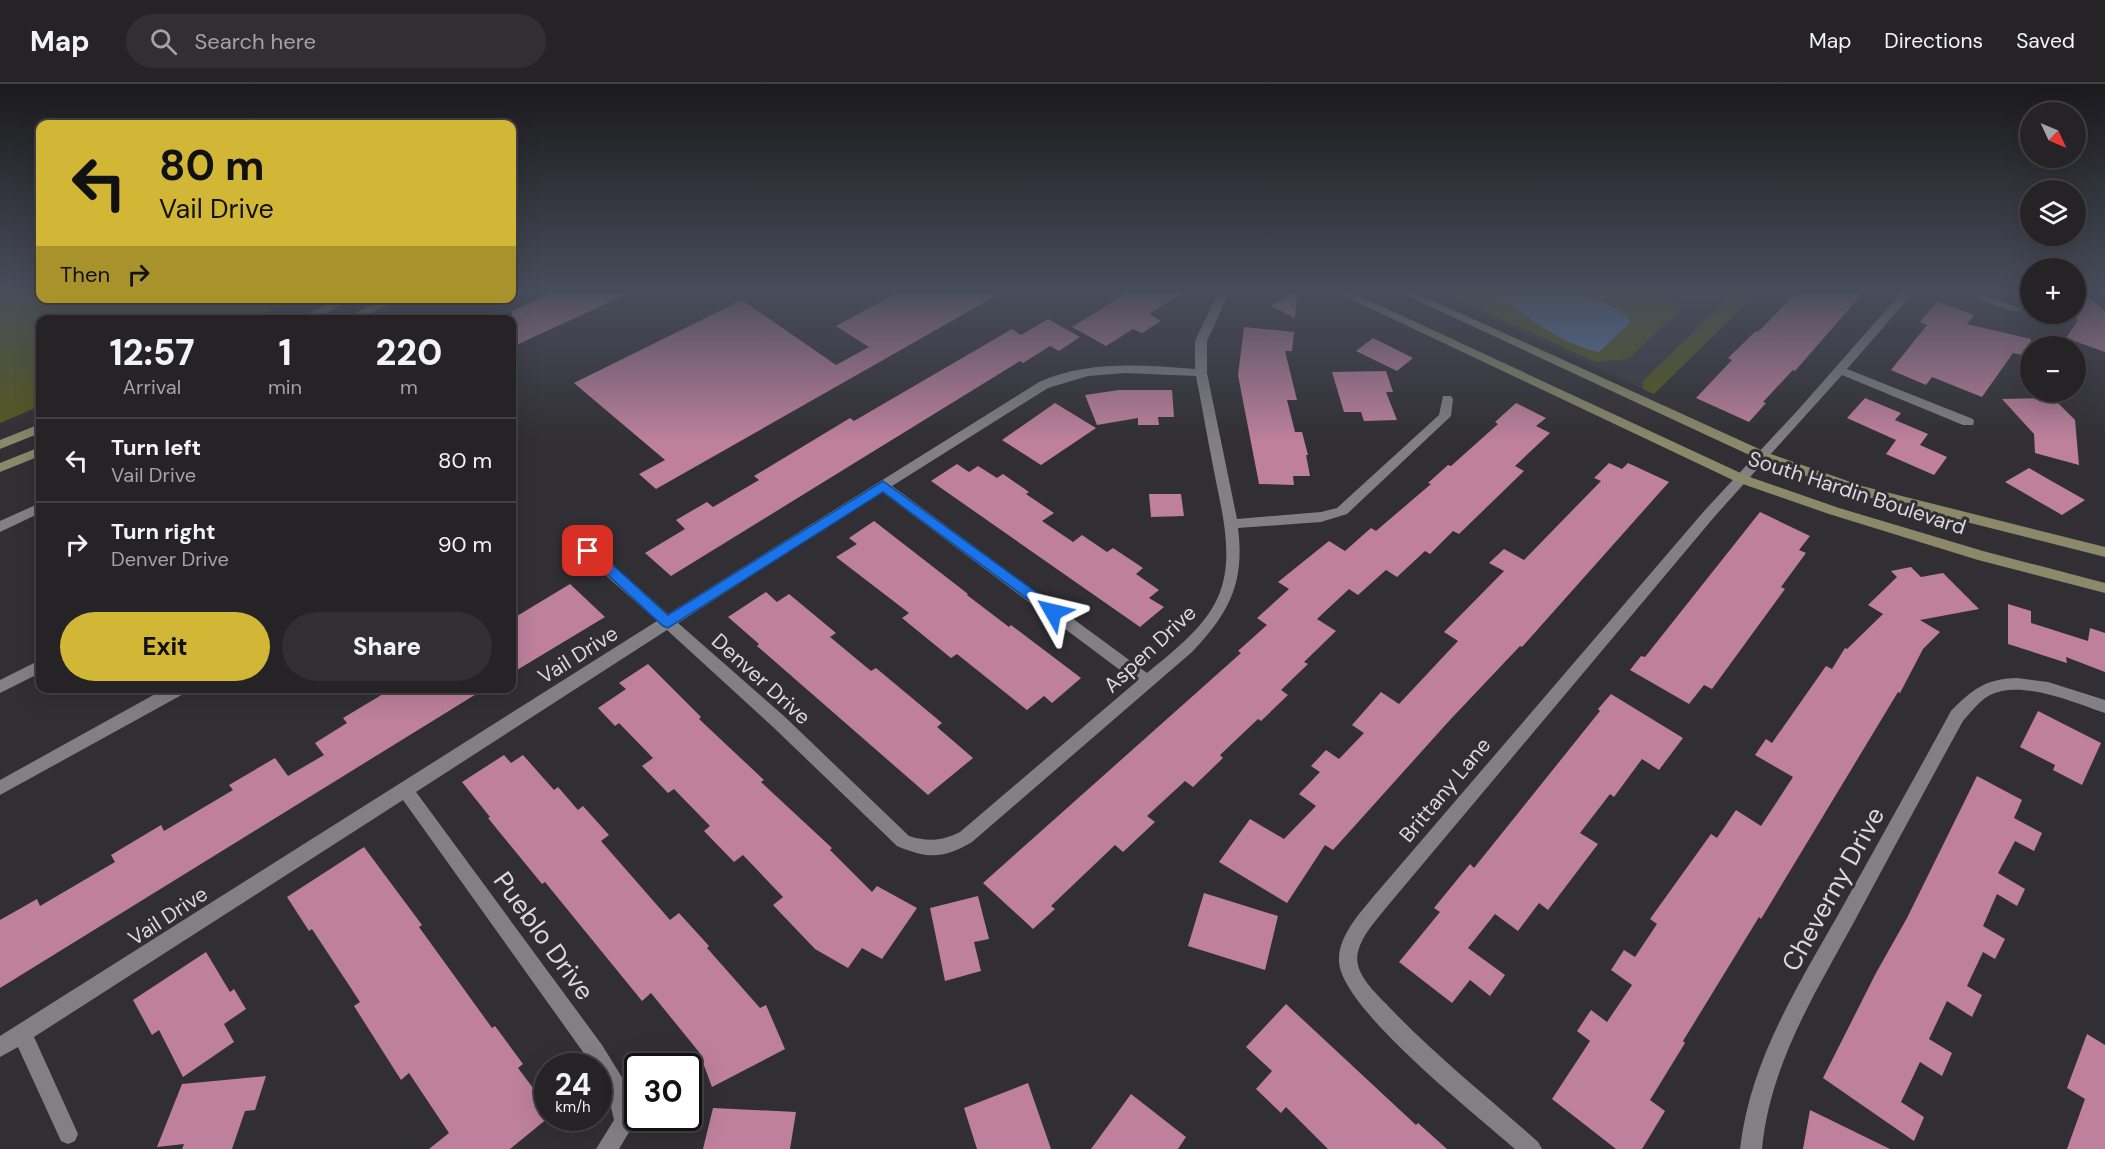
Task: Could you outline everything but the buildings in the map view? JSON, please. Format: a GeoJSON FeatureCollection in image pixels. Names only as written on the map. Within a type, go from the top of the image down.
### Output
{"type":"FeatureCollection","features":[{"type":"Feature","properties":{"kind":"main road","name":"South Hardin Boulevard"},"geometry":{"type":"LineString","coordinates":[[1450,343],[1742,479],[1845,515],[1983,556],[2105,588]]}},
{"type":"Feature","properties":{"kind":"main road","name":"South Hardin Boulevard"},"geometry":{"type":"LineString","coordinates":[[1516,343],[1764,456],[1858,490],[2105,552]]}},
{"type":"Feature","properties":{"kind":"main road"},"geometry":{"type":"LineString","coordinates":[[0,445],[36,430]]}},
{"type":"Feature","properties":{"kind":"main road"},"geometry":{"type":"LineString","coordinates":[[0,468],[36,453]]}},
{"type":"Feature","properties":{"kind":"street","name":"Aspen Drive"},"geometry":{"type":"LineString","coordinates":[[903,841],[924,850],[955,843],[966,837],[1148,682],[1210,624],[1224,599],[1232,572],[1233,552],[1231,524],[1202,373],[1200,352],[1202,343]]}},
{"type":"Feature","properties":{"kind":"street","name":"Brittany Lane"},"geometry":{"type":"LineString","coordinates":[[1532,1149],[1370,1002],[1354,982],[1348,962],[1352,946],[1362,926],[1379,903],[1703,521],[1764,456],[1863,343]]}},
{"type":"Feature","properties":{"kind":"street","name":"Vail Drive"},"geometry":{"type":"LineString","coordinates":[[0,1047],[1028,393],[1053,380],[1074,374],[1145,370],[1202,373]]}},
{"type":"Feature","properties":{"kind":"street"},"geometry":{"type":"LineString","coordinates":[[1839,370],[1968,422]]}},
{"type":"Feature","properties":{"kind":"street"},"geometry":{"type":"LineString","coordinates":[[1231,524],[1320,517],[1342,511],[1445,416],[1447,399]]}},
{"type":"Feature","properties":{"kind":"street"},"geometry":{"type":"LineString","coordinates":[[883,486],[1148,682]]}},
{"type":"Feature","properties":{"kind":"street"},"geometry":{"type":"LineString","coordinates":[[0,527],[36,510]]}},
{"type":"Feature","properties":{"kind":"street","name":"Denver Drive"},"geometry":{"type":"LineString","coordinates":[[588,551],[779,722],[903,841]]}},
{"type":"Feature","properties":{"kind":"street"},"geometry":{"type":"LineString","coordinates":[[0,687],[36,668]]}},
{"type":"Feature","properties":{"kind":"street","name":"Cheverny Drive"},"geometry":{"type":"LineString","coordinates":[[1751,1149],[1760,1097],[1772,1058],[1794,1012],[1958,716],[1989,688],[2006,684],[2052,690],[2105,707]]}},
{"type":"Feature","properties":{"kind":"street"},"geometry":{"type":"LineString","coordinates":[[0,788],[171,693]]}},
{"type":"Feature","properties":{"kind":"street","name":"Pueblo Drive"},"geometry":{"type":"LineString","coordinates":[[405,790],[595,1052],[616,1086],[625,1122],[607,1149]]}},
{"type":"Feature","properties":{"kind":"street"},"geometry":{"type":"LineString","coordinates":[[22,1033],[68,1134]]}},
{"type":"Feature","properties":{"kind":"shaded area"},"geometry":{"type":"Polygon","coordinates":[[[1543,343],[1706,343],[1654,394],[1543,343]]]}},
{"type":"Feature","properties":{"kind":"green space"},"geometry":{"type":"Polygon","coordinates":[[[0,343],[36,343],[36,408],[0,423],[0,343]]]}},
{"type":"Feature","properties":{"kind":"green space"},"geometry":{"type":"Polygon","coordinates":[[[1554,343],[1646,343],[1628,359],[1596,362],[1554,343]]]}},
{"type":"Feature","properties":{"kind":"green space"},"geometry":{"type":"Polygon","coordinates":[[[1682,343],[1706,343],[1654,394],[1643,389],[1643,381],[1682,343]]]}},
{"type":"Feature","properties":{"kind":"water"},"geometry":{"type":"Polygon","coordinates":[[[1571,343],[1609,343],[1599,352],[1571,343]]]}},
{"type":"Feature","properties":{"kind":"route"},"geometry":{"type":"LineString","coordinates":[[588,551],[668,622],[883,486],[1053,612]]}}]}
